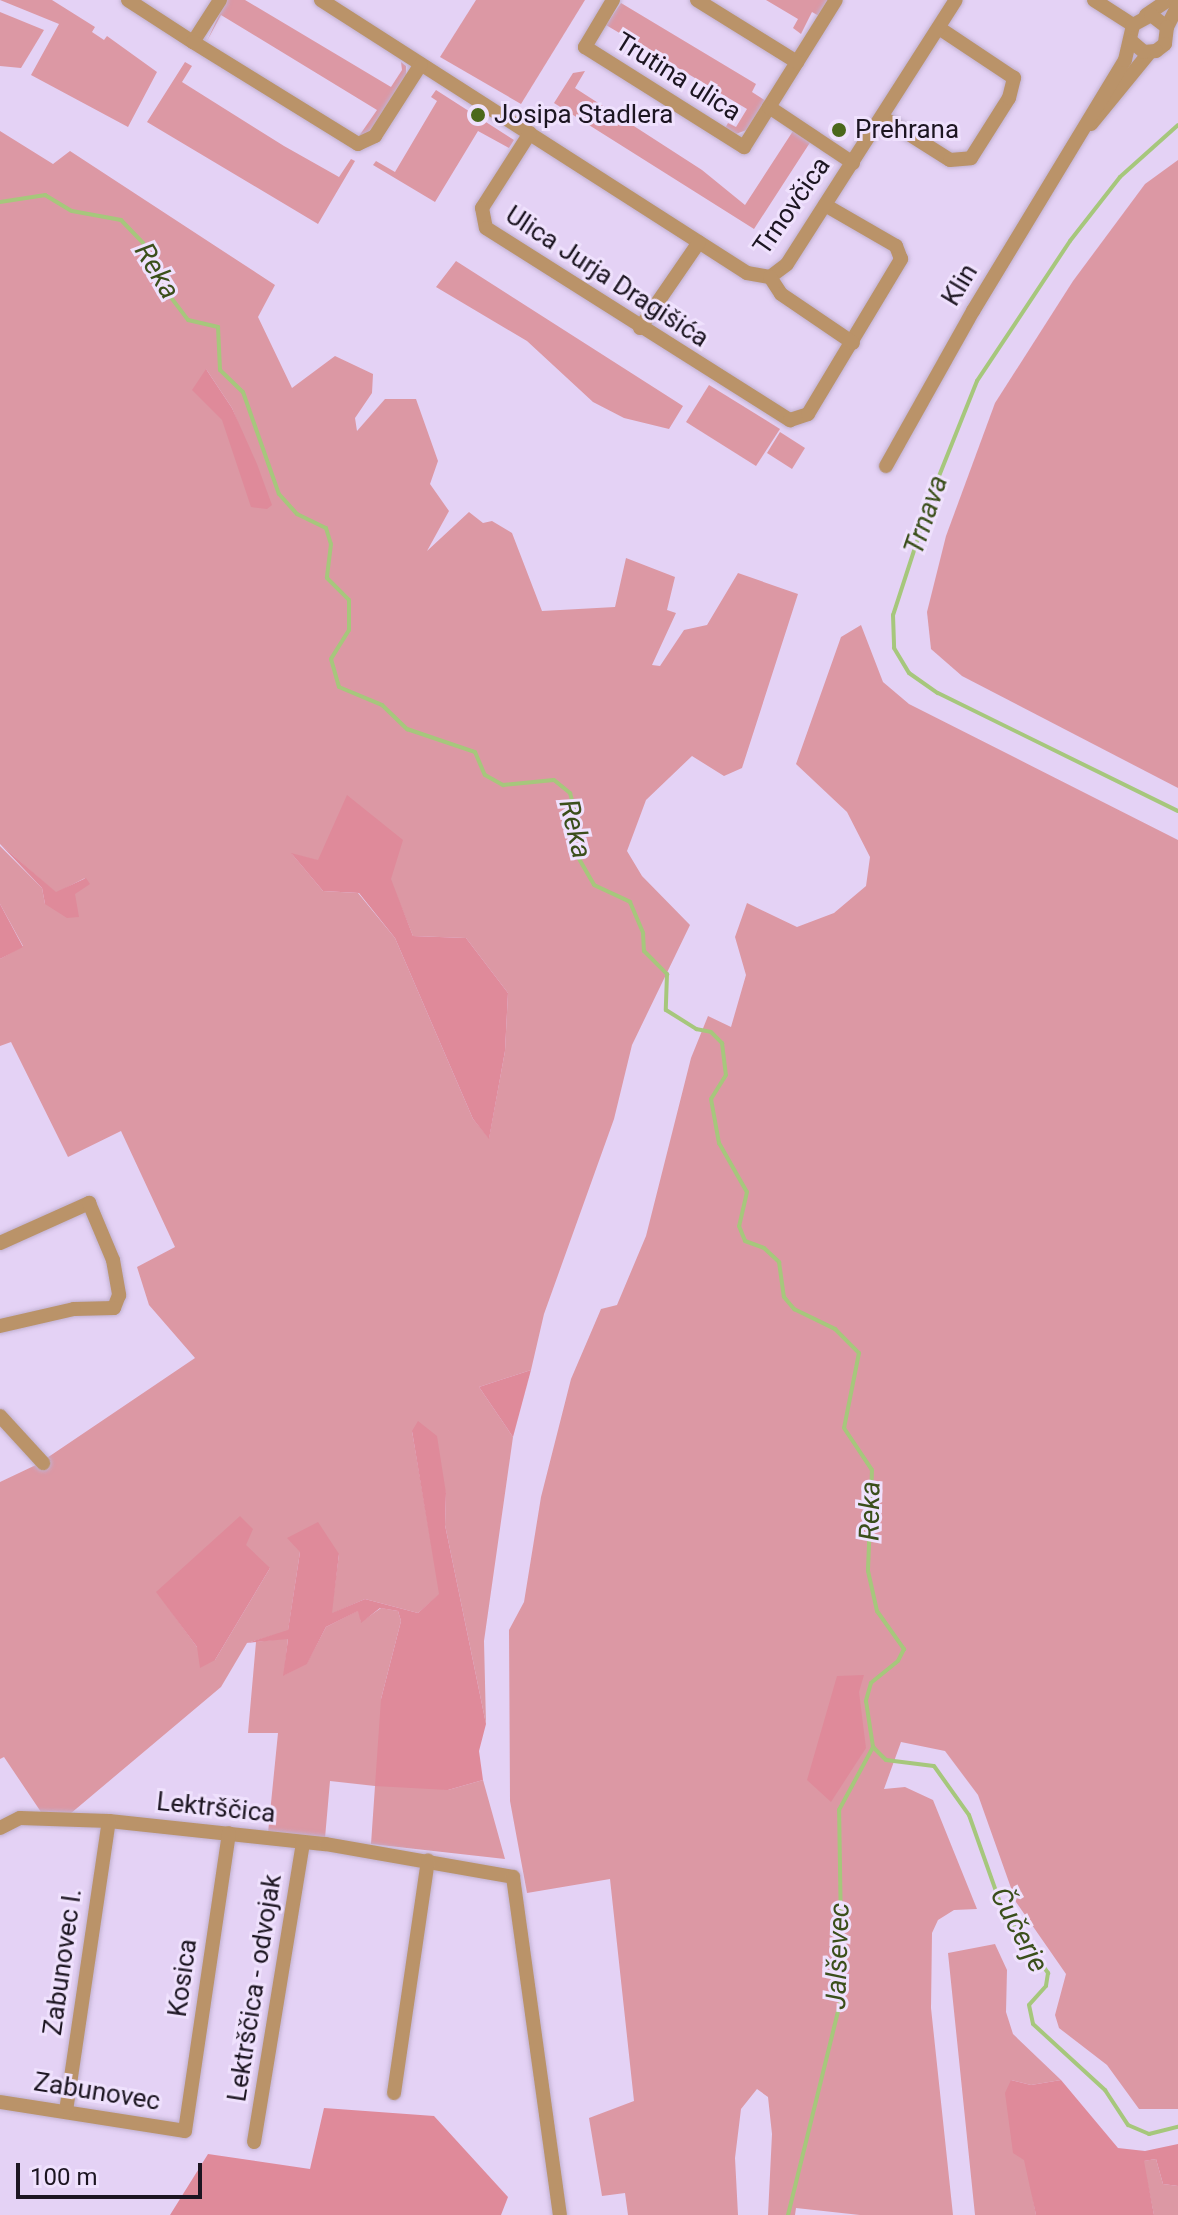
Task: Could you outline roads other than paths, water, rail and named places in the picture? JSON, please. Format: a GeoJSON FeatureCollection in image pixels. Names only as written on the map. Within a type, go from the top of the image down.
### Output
{"type":"FeatureCollection","features":[{"type":"Feature","properties":{"kind":"street"},"geometry":{"type":"LineString","coordinates":[[128,0],[358,144],[375,136],[421,64]]}},
{"type":"Feature","properties":{"kind":"street"},"geometry":{"type":"LineString","coordinates":[[193,42],[220,0]]}},
{"type":"Feature","properties":{"kind":"street"},"geometry":{"type":"LineString","coordinates":[[321,0],[747,273],[770,277],[781,294],[853,343],[900,267],[901,252],[825,205]]}},
{"type":"Feature","properties":{"kind":"street","name":"Trutina ulica"},"geometry":{"type":"LineString","coordinates":[[613,0],[585,47],[744,147],[769,107]]}},
{"type":"Feature","properties":{"kind":"street"},"geometry":{"type":"LineString","coordinates":[[697,0],[797,62]]}},
{"type":"Feature","properties":{"kind":"street"},"geometry":{"type":"LineString","coordinates":[[836,0],[769,107],[853,163]]}},
{"type":"Feature","properties":{"kind":"street","name":"Trnovčica"},"geometry":{"type":"LineString","coordinates":[[770,277],[787,264],[956,0]]}},
{"type":"Feature","properties":{"kind":"street"},"geometry":{"type":"LineString","coordinates":[[1094,0],[1133,25]]}},
{"type":"Feature","properties":{"kind":"street"},"geometry":{"type":"LineString","coordinates":[[1146,15],[1157,16],[1167,27],[1172,48],[1150,52],[1132,42],[1133,25],[1146,15],[1168,0]]}},
{"type":"Feature","properties":{"kind":"street"},"geometry":{"type":"LineString","coordinates":[[1167,27],[1178,5]]}},
{"type":"Feature","properties":{"kind":"street"},"geometry":{"type":"LineString","coordinates":[[882,117],[950,160],[964,162],[1002,110],[1014,83],[1011,74],[939,28]]}},
{"type":"Feature","properties":{"kind":"street","name":"Klin"},"geometry":{"type":"LineString","coordinates":[[886,466],[1132,42]]}},
{"type":"Feature","properties":{"kind":"street","name":"Klin"},"geometry":{"type":"LineString","coordinates":[[1082,132],[1150,52]]}},
{"type":"Feature","properties":{"kind":"street","name":"Ulica Jurja Dragišića"},"geometry":{"type":"LineString","coordinates":[[530,133],[482,208],[482,222],[640,328],[784,418],[797,421],[808,414],[853,343]]}},
{"type":"Feature","properties":{"kind":"street"},"geometry":{"type":"LineString","coordinates":[[640,328],[699,242]]}},
{"type":"Feature","properties":{"kind":"street"},"geometry":{"type":"LineString","coordinates":[[0,1243],[89,1203],[113,1260],[119,1295],[114,1308],[74,1309],[0,1326]]}},
{"type":"Feature","properties":{"kind":"street"},"geometry":{"type":"LineString","coordinates":[[0,1416],[43,1463]]}},
{"type":"Feature","properties":{"kind":"street","name":"Lektrščica"},"geometry":{"type":"LineString","coordinates":[[0,1828],[20,1818],[109,1821],[303,1842],[428,1860],[513,1877],[560,2215]]}},
{"type":"Feature","properties":{"kind":"street","name":"Zabunovec I."},"geometry":{"type":"LineString","coordinates":[[66,2111],[109,1821]]}},
{"type":"Feature","properties":{"kind":"street","name":"Kosica"},"geometry":{"type":"LineString","coordinates":[[185,2131],[229,1833]]}},
{"type":"Feature","properties":{"kind":"street","name":"Lektrščica - odvojak"},"geometry":{"type":"LineString","coordinates":[[254,2142],[303,1842]]}},
{"type":"Feature","properties":{"kind":"street"},"geometry":{"type":"LineString","coordinates":[[394,2093],[428,1860]]}},
{"type":"Feature","properties":{"kind":"street","name":"Zabunovec"},"geometry":{"type":"LineString","coordinates":[[0,2102],[185,2131]]}},
{"type":"Feature","properties":{"kind":"waterway","name":"Trnava"},"geometry":{"type":"LineString","coordinates":[[1178,125],[1120,177],[1070,241],[977,381],[935,486],[893,615],[894,648],[909,673],[938,693],[1178,811]]}},
{"type":"Feature","properties":{"kind":"waterway","name":"Reka"},"geometry":{"type":"LineString","coordinates":[[0,202],[45,195],[72,211],[121,220],[143,243],[154,275],[188,320],[218,327],[220,370],[243,392],[279,494],[297,514],[326,528],[331,544],[327,578],[349,600],[349,630],[331,659],[339,687],[382,705],[407,729],[475,752],[485,775],[503,785],[554,780],[570,793],[581,834],[578,857],[594,885],[630,902],[643,933],[644,951],[667,974],[666,1010],[696,1029],[711,1032],[722,1043],[726,1075],[711,1099],[719,1143],[747,1192],[739,1226],[745,1241],[764,1248],[779,1262],[784,1297],[794,1309],[835,1329],[859,1353],[844,1428],[872,1470],[868,1571],[877,1611],[904,1649],[898,1661],[871,1683],[866,1701],[873,1747]]}},
{"type":"Feature","properties":{"kind":"waterway","name":"Čučerje"},"geometry":{"type":"LineString","coordinates":[[873,1747],[886,1760],[934,1766],[969,1815],[1003,1911],[1048,1973],[1046,1986],[1029,2005],[1033,2024],[1105,2090],[1128,2125],[1149,2134],[1178,2127]]}},
{"type":"Feature","properties":{"kind":"waterway","name":"Jalševec"},"geometry":{"type":"LineString","coordinates":[[788,2215],[842,1995],[839,1810],[873,1747]]}},
{"type":"Feature","properties":{"kind":"place","name":"Josipa Stadlera"},"geometry":{"type":"Point","coordinates":[478,115]}},
{"type":"Feature","properties":{"kind":"place","name":"Prehrana"},"geometry":{"type":"Point","coordinates":[839,130]}}]}
